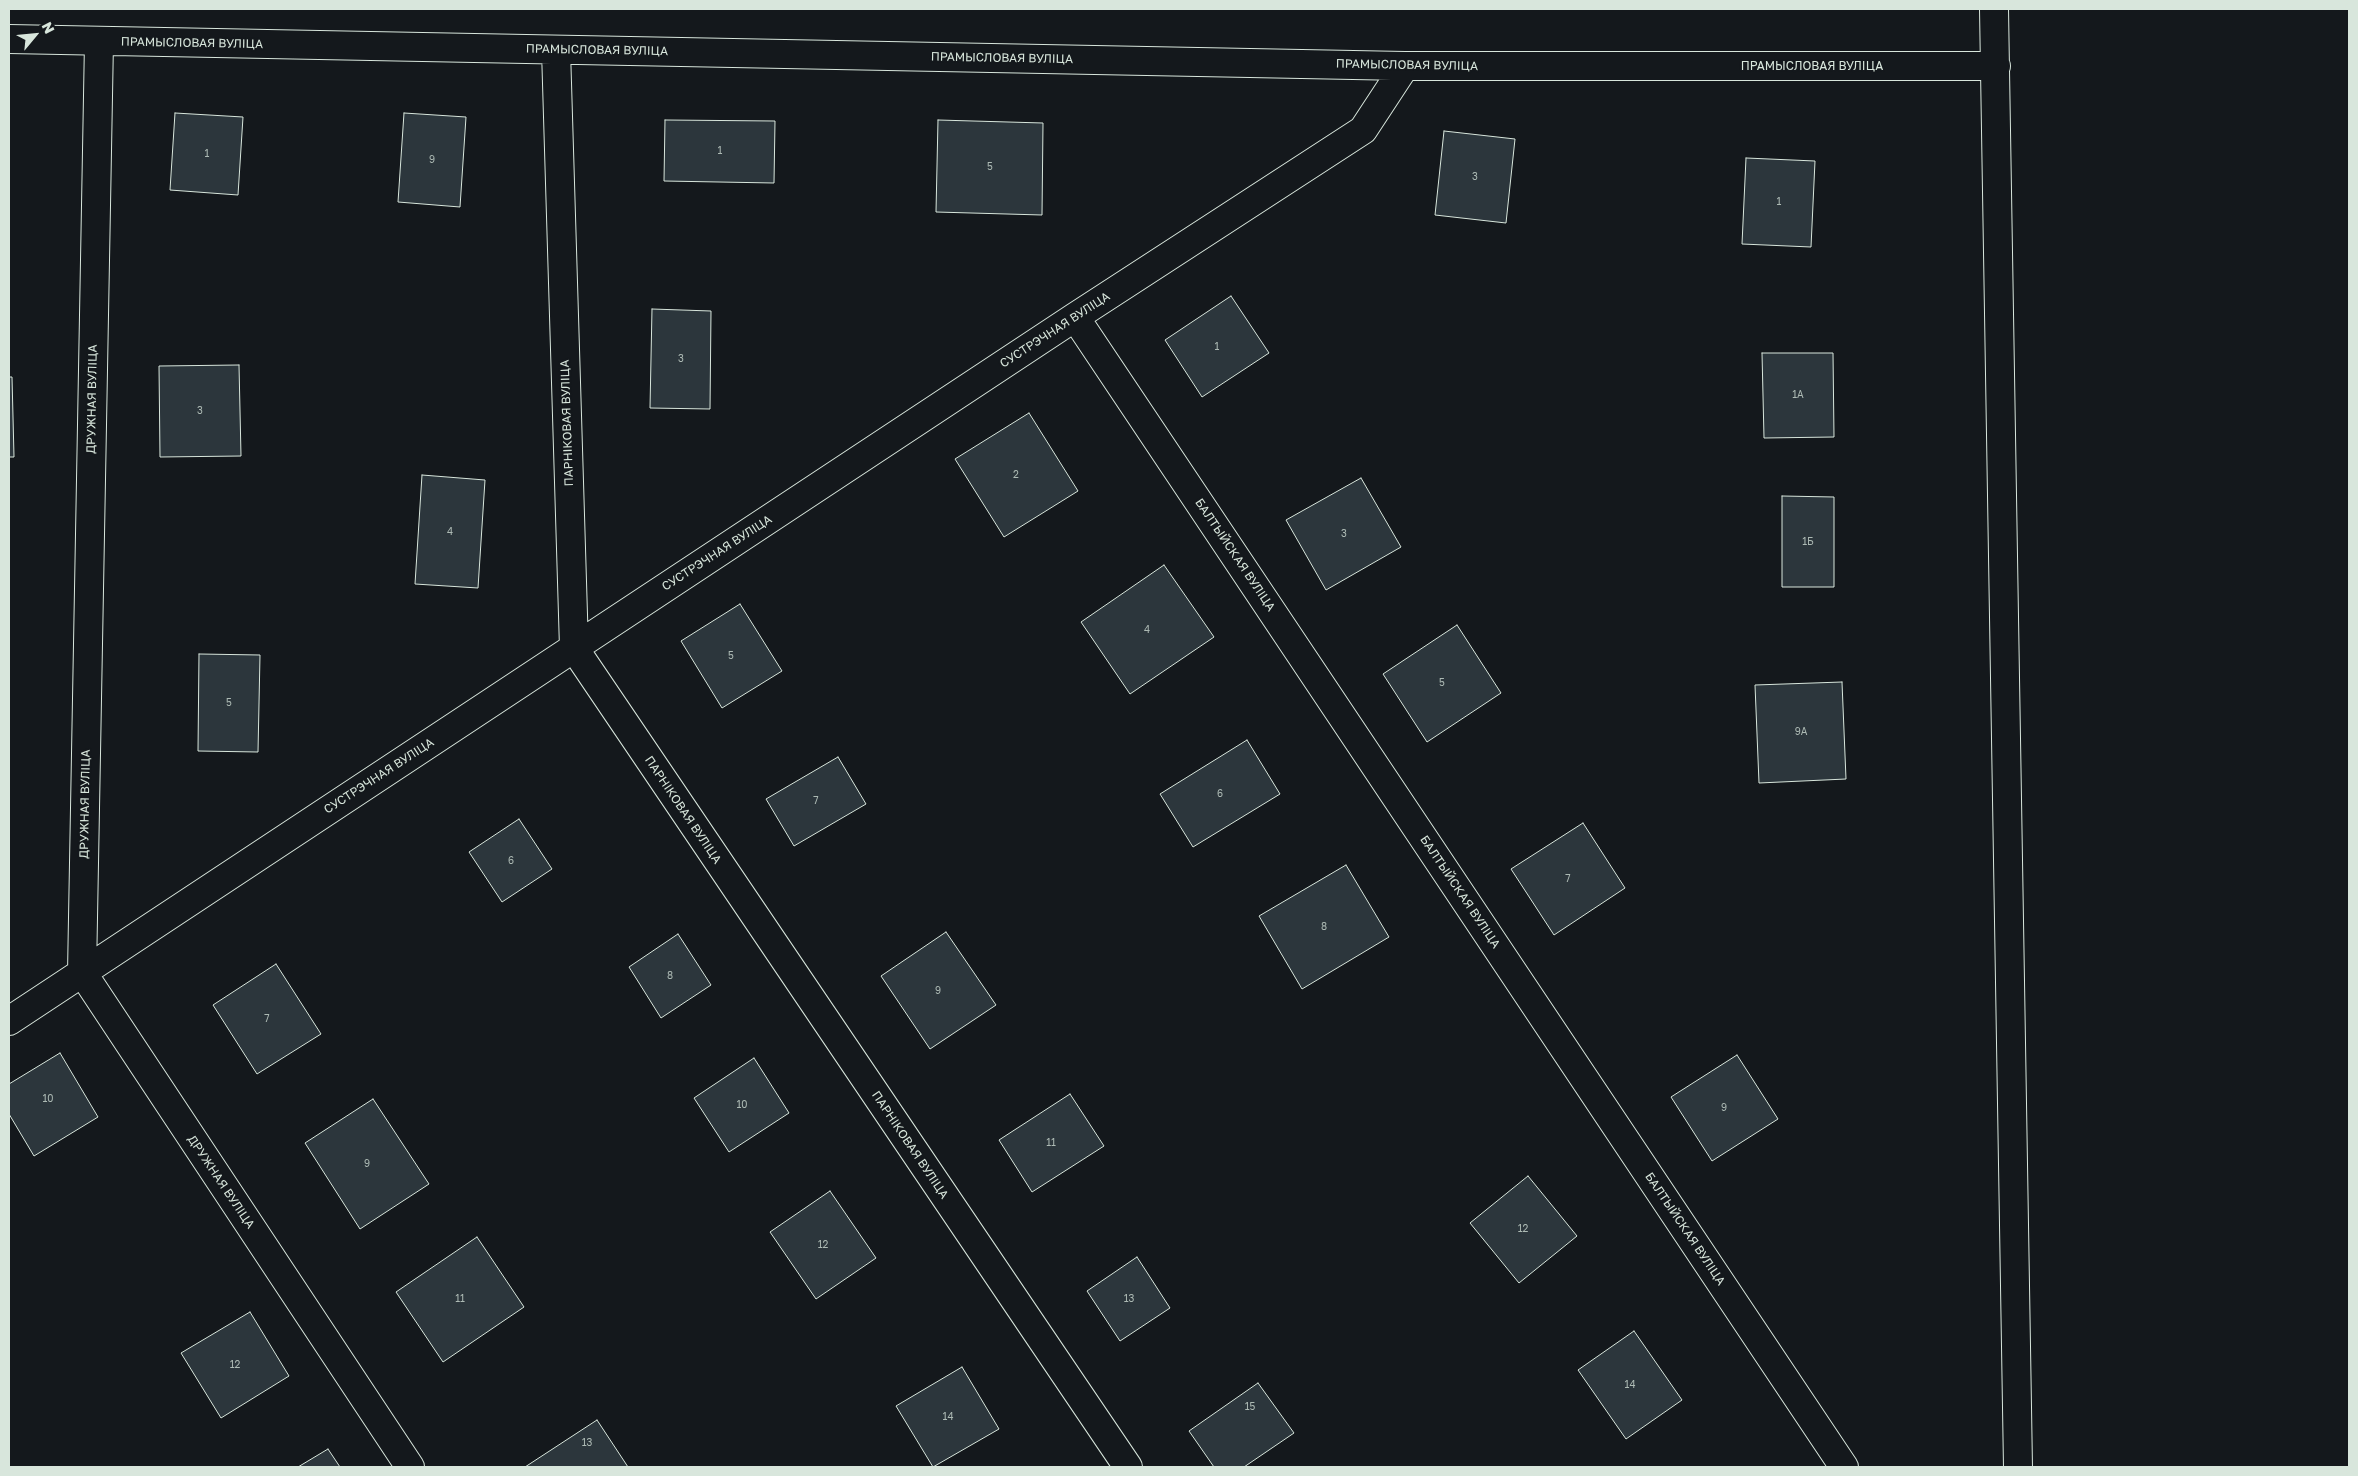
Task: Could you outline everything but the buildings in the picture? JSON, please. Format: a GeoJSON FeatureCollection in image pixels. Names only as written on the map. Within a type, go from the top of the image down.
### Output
{"type":"FeatureCollection","features":[{"type":"Feature","properties":{"kind":"street"},"geometry":{"type":"LineString","coordinates":[[1994,9],[2018,1467]]}},
{"type":"Feature","properties":{"kind":"street","name":"ПРАМЫСЛОВАЯ ВУЛІЦА"},"geometry":{"type":"LineString","coordinates":[[9,40],[1405,66],[1996,66]]}},
{"type":"Feature","properties":{"kind":"street","name":"ДРУЖНАЯ ВУЛІЦА"},"geometry":{"type":"LineString","coordinates":[[99,41],[82,972],[410,1467]]}},
{"type":"Feature","properties":{"kind":"street","name":"ПАРНІКОВАЯ ВУЛІЦА"},"geometry":{"type":"LineString","coordinates":[[556,50],[574,648],[1128,1467]]}},
{"type":"Feature","properties":{"kind":"street","name":"СУСТРЭЧНАЯ ВУЛІЦА"},"geometry":{"type":"LineString","coordinates":[[9,1021],[1075,317],[1363,130],[1405,66]]}},
{"type":"Feature","properties":{"kind":"street","name":"БАЛТЫЙСКАЯ ВУЛІЦА"},"geometry":{"type":"LineString","coordinates":[[1075,317],[1844,1467]]}}]}
